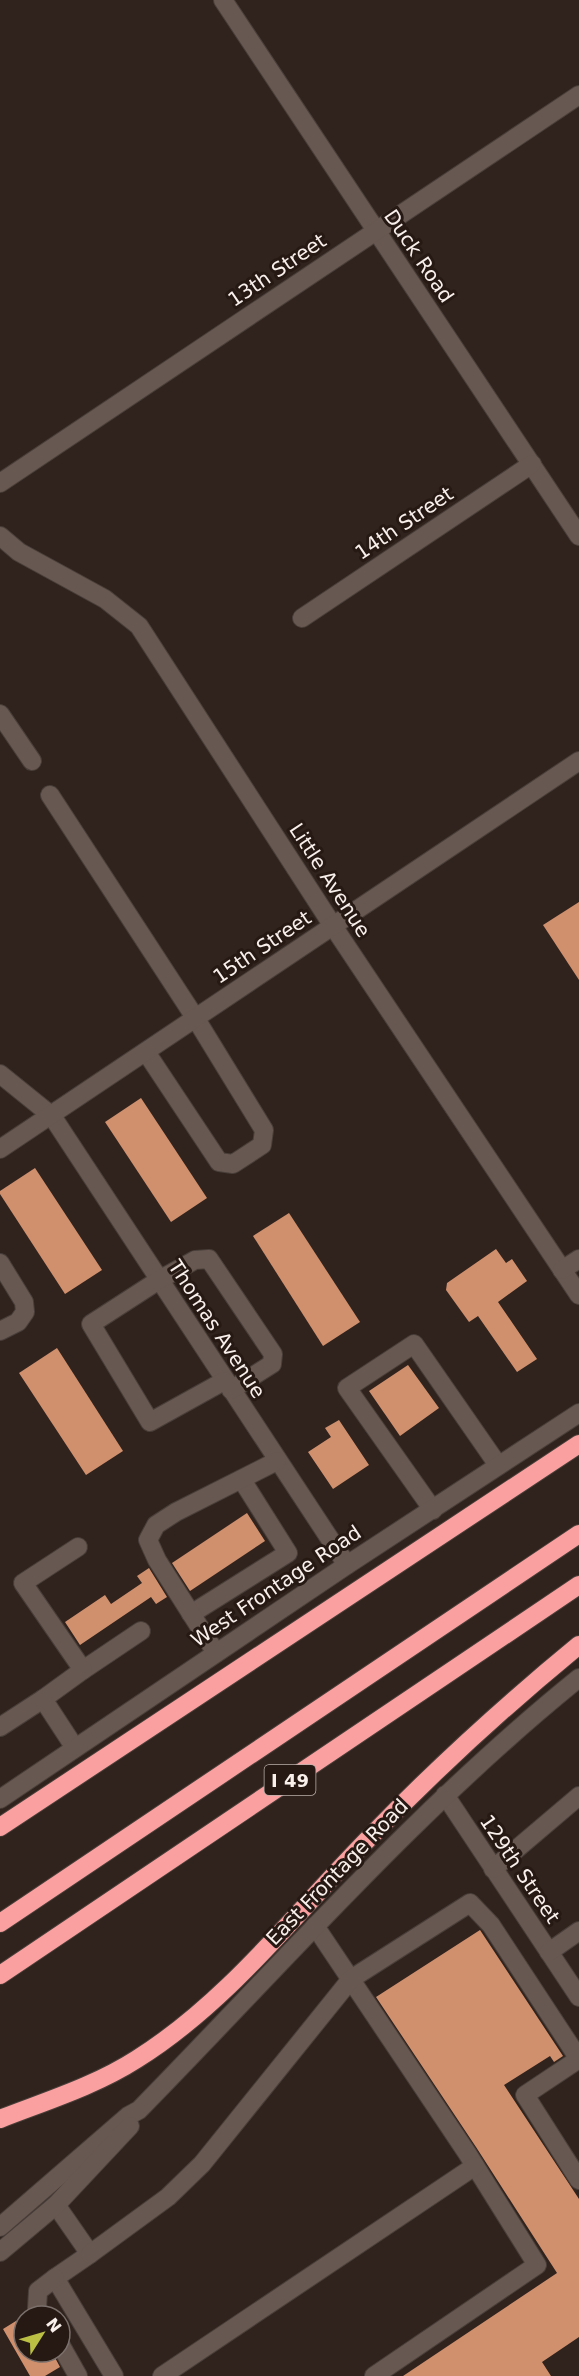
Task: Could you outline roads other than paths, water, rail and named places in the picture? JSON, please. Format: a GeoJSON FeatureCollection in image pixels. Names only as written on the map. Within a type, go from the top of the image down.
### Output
{"type":"FeatureCollection","features":[{"type":"Feature","properties":{"kind":"highway"},"geometry":{"type":"LineString","coordinates":[[0,1827],[579,1444]]}},
{"type":"Feature","properties":{"kind":"highway","name":"I 49"},"geometry":{"type":"LineString","coordinates":[[0,1923],[579,1534]]}},
{"type":"Feature","properties":{"kind":"highway","name":"I 49"},"geometry":{"type":"LineString","coordinates":[[0,1975],[579,1585]]}},
{"type":"Feature","properties":{"kind":"highway"},"geometry":{"type":"LineString","coordinates":[[0,2119],[92,2084],[137,2060],[179,2031],[218,1997],[374,1833],[474,1737],[579,1645]]}},
{"type":"Feature","properties":{"kind":"street","name":"Duck Road"},"geometry":{"type":"LineString","coordinates":[[223,0],[579,536]]}},
{"type":"Feature","properties":{"kind":"street","name":"13th Street"},"geometry":{"type":"LineString","coordinates":[[0,483],[579,94]]}},
{"type":"Feature","properties":{"kind":"street","name":"14th Street"},"geometry":{"type":"LineString","coordinates":[[302,618],[532,464]]}},
{"type":"Feature","properties":{"kind":"street","name":"Little Avenue"},"geometry":{"type":"LineString","coordinates":[[0,536],[19,552],[105,599],[139,626],[333,926],[579,1295]]}},
{"type":"Feature","properties":{"kind":"street"},"geometry":{"type":"LineString","coordinates":[[0,714],[32,761]]}},
{"type":"Feature","properties":{"kind":"street","name":"15th Street"},"geometry":{"type":"LineString","coordinates":[[0,1149],[579,761]]}},
{"type":"Feature","properties":{"kind":"street"},"geometry":{"type":"LineString","coordinates":[[51,795],[196,1019],[264,1130],[262,1145],[233,1164],[219,1162],[146,1053]]}},
{"type":"Feature","properties":{"kind":"street","name":"Thomas Avenue"},"geometry":{"type":"LineString","coordinates":[[0,1074],[52,1116],[347,1565]]}},
{"type":"Feature","properties":{"kind":"street"},"geometry":{"type":"LineString","coordinates":[[209,1259],[273,1354],[272,1364],[150,1422],[92,1324],[159,1280],[195,1260],[209,1259]]}},
{"type":"Feature","properties":{"kind":"street"},"geometry":{"type":"LineString","coordinates":[[562,1270],[579,1259]]}},
{"type":"Feature","properties":{"kind":"street"},"geometry":{"type":"LineString","coordinates":[[0,1263],[24,1302],[25,1312],[18,1322],[0,1331]]}},
{"type":"Feature","properties":{"kind":"street"},"geometry":{"type":"LineString","coordinates":[[433,1510],[347,1389],[414,1344],[498,1465]]}},
{"type":"Feature","properties":{"kind":"street","name":"West Frontage Road"},"geometry":{"type":"LineString","coordinates":[[0,1799],[347,1565],[579,1413]]}},
{"type":"Feature","properties":{"kind":"street"},"geometry":{"type":"LineString","coordinates":[[216,1653],[157,1560],[147,1540],[162,1520],[277,1461]]}},
{"type":"Feature","properties":{"kind":"street"},"geometry":{"type":"LineString","coordinates":[[191,1614],[288,1553],[242,1480]]}},
{"type":"Feature","properties":{"kind":"street"},"geometry":{"type":"LineString","coordinates":[[78,1547],[23,1583],[83,1670]]}},
{"type":"Feature","properties":{"kind":"street"},"geometry":{"type":"LineString","coordinates":[[0,1727],[141,1630]]}},
{"type":"Feature","properties":{"kind":"street","name":"East Frontage Road"},"geometry":{"type":"LineString","coordinates":[[0,2227],[128,2116],[139,2110],[315,1926],[445,1795],[578,1680]]}},
{"type":"Feature","properties":{"kind":"street"},"geometry":{"type":"LineString","coordinates":[[43,1699],[75,1748]]}},
{"type":"Feature","properties":{"kind":"street","name":"129th Street"},"geometry":{"type":"LineString","coordinates":[[445,1795],[579,1997]]}},
{"type":"Feature","properties":{"kind":"street"},"geometry":{"type":"LineString","coordinates":[[493,1869],[579,1796]]}},
{"type":"Feature","properties":{"kind":"street"},"geometry":{"type":"LineString","coordinates":[[37,2304],[38,2291],[168,2197],[202,2164],[351,1979],[470,1903],[491,1925],[579,2059],[525,2095],[579,2180]]}},
{"type":"Feature","properties":{"kind":"street"},"geometry":{"type":"LineString","coordinates":[[315,1926],[476,2166],[537,2265],[374,2376]]}},
{"type":"Feature","properties":{"kind":"street"},"geometry":{"type":"LineString","coordinates":[[549,1952],[579,1931]]}},
{"type":"Feature","properties":{"kind":"street","name":"East Frontage Road"},"geometry":{"type":"LineString","coordinates":[[0,2252],[56,2205],[135,2122],[139,2110]]}},
{"type":"Feature","properties":{"kind":"street"},"geometry":{"type":"LineString","coordinates":[[162,2376],[476,2166]]}},
{"type":"Feature","properties":{"kind":"street"},"geometry":{"type":"LineString","coordinates":[[56,2205],[90,2254]]}},
{"type":"Feature","properties":{"kind":"street"},"geometry":{"type":"LineString","coordinates":[[55,2278],[114,2376]]}}]}
